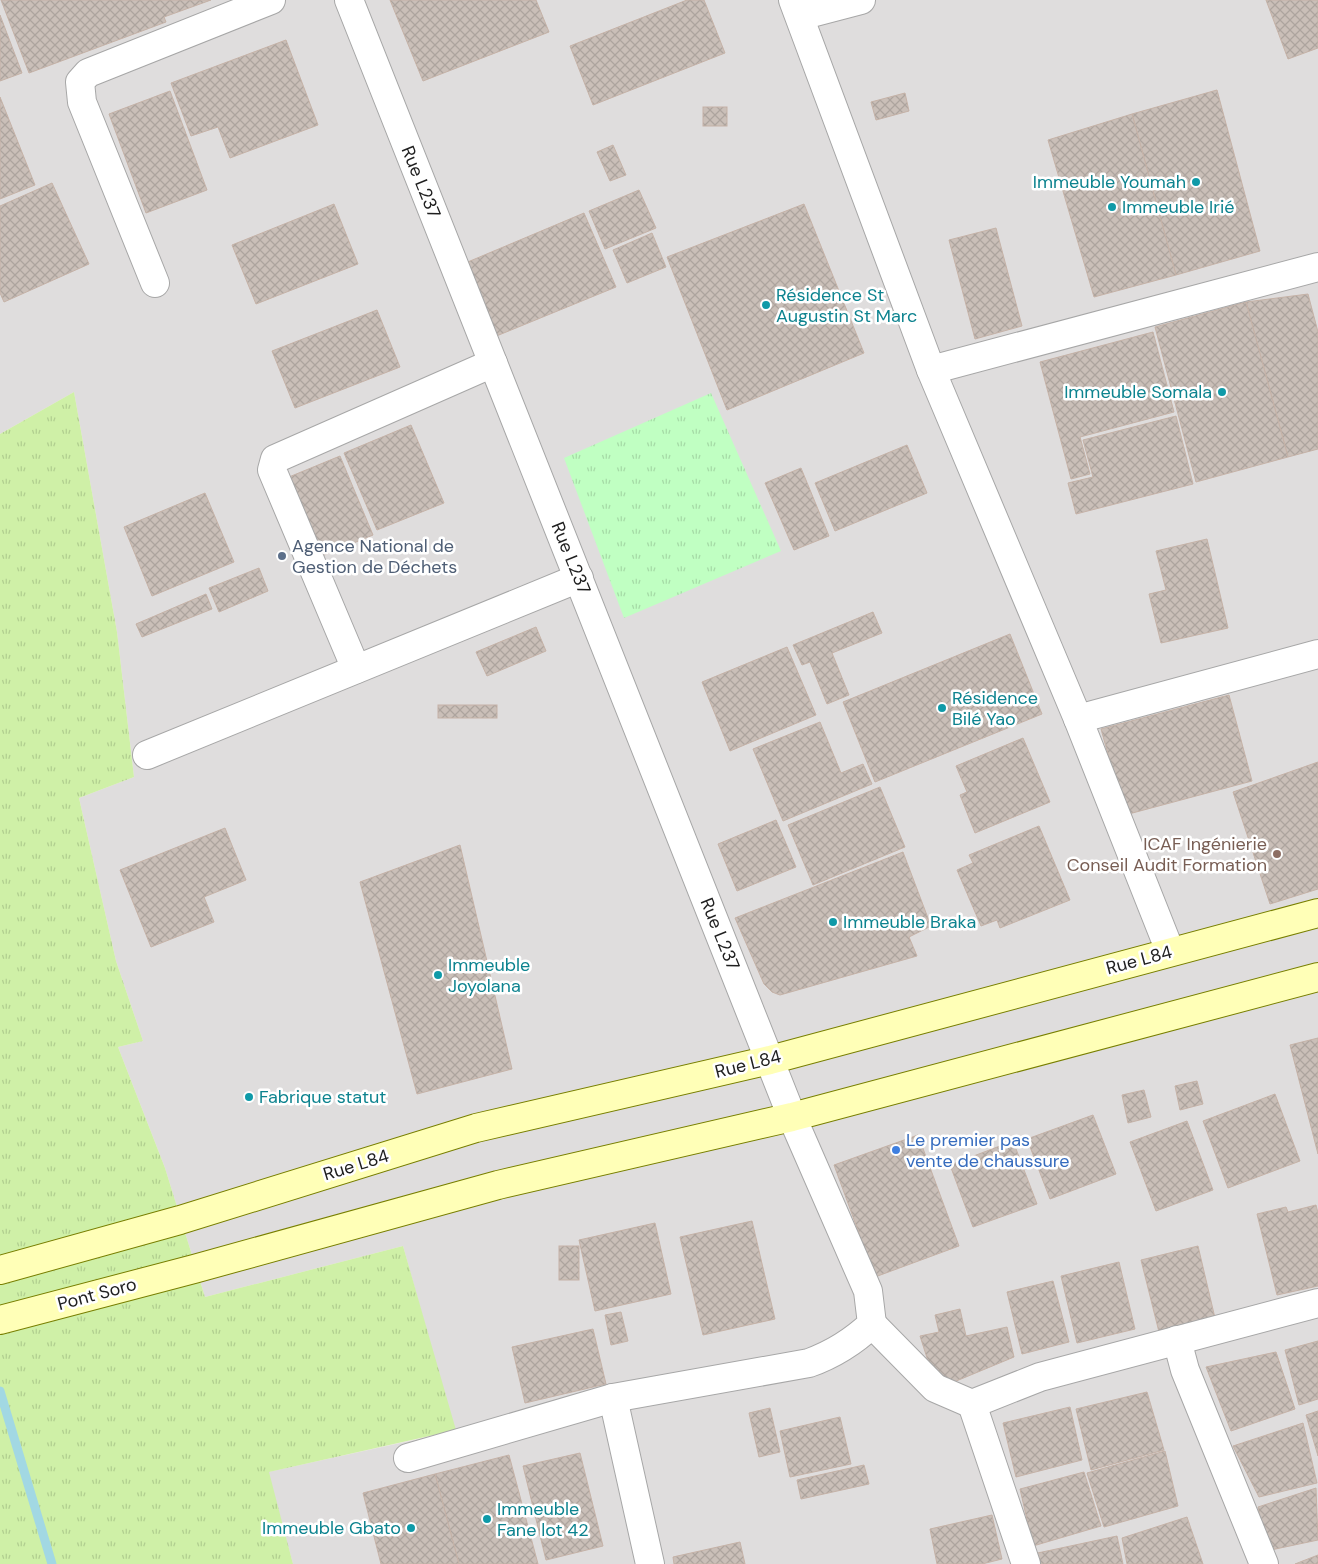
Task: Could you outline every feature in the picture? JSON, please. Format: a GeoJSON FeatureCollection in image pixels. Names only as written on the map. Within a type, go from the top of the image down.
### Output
{"type":"FeatureCollection","features":[{"type":"Feature","properties":{"kind":"main road","name":"Rue L84"},"geometry":{"type":"LineString","coordinates":[[0,1270],[180,1220],[476,1128],[770,1060],[1170,951],[1318,913]]}},
{"type":"Feature","properties":{"kind":"main road"},"geometry":{"type":"LineString","coordinates":[[792,1116],[1318,977]]}},
{"type":"Feature","properties":{"kind":"main road","name":"Pont Soro"},"geometry":{"type":"LineString","coordinates":[[0,1320],[194,1269],[498,1185],[792,1116]]}},
{"type":"Feature","properties":{"kind":"street"},"geometry":{"type":"LineString","coordinates":[[155,283],[82,102],[80,82],[88,73],[271,0]]}},
{"type":"Feature","properties":{"kind":"street","name":"Rue L237"},"geometry":{"type":"LineString","coordinates":[[349,0],[792,1116],[868,1291],[872,1324]]}},
{"type":"Feature","properties":{"kind":"street"},"geometry":{"type":"LineString","coordinates":[[861,0],[796,8],[931,370],[1078,719],[1170,951]]}},
{"type":"Feature","properties":{"kind":"street"},"geometry":{"type":"LineString","coordinates":[[931,370],[1318,267]]}},
{"type":"Feature","properties":{"kind":"street"},"geometry":{"type":"LineString","coordinates":[[356,669],[272,470],[275,459],[493,363]]}},
{"type":"Feature","properties":{"kind":"street"},"geometry":{"type":"LineString","coordinates":[[147,755],[579,578]]}},
{"type":"Feature","properties":{"kind":"street"},"geometry":{"type":"LineString","coordinates":[[1078,719],[1318,654]]}},
{"type":"Feature","properties":{"kind":"street"},"geometry":{"type":"LineString","coordinates":[[408,1458],[614,1398],[809,1363],[828,1356],[856,1340],[872,1324],[934,1388],[972,1404],[1040,1377],[1318,1302]]}},
{"type":"Feature","properties":{"kind":"street"},"geometry":{"type":"LineString","coordinates":[[1177,1340],[1185,1370],[1264,1564]]}},
{"type":"Feature","properties":{"kind":"street"},"geometry":{"type":"LineString","coordinates":[[614,1398],[650,1564]]}},
{"type":"Feature","properties":{"kind":"street"},"geometry":{"type":"LineString","coordinates":[[972,1404],[1026,1564]]}},
{"type":"Feature","properties":{"kind":"shaded area"},"geometry":{"type":"Polygon","coordinates":[[[0,0],[1318,0],[1318,1564],[293,1564],[268,1472],[455,1431],[403,1246],[205,1297],[165,1168],[118,1047],[143,1041],[116,961],[79,798],[134,777],[117,632],[74,392],[0,434],[0,0]]]}},
{"type":"Feature","properties":{"kind":"green space"},"geometry":{"type":"Polygon","coordinates":[[[74,392],[117,632],[134,777],[79,798],[116,961],[143,1041],[118,1047],[165,1168],[205,1297],[403,1246],[456,1430],[269,1472],[293,1564],[0,1564],[0,434],[74,392]]]}},
{"type":"Feature","properties":{"kind":"green space"},"geometry":{"type":"Polygon","coordinates":[[[711,393],[781,551],[624,618],[564,458],[711,393]]]}},
{"type":"Feature","properties":{"kind":"building"},"geometry":{"type":"Polygon","coordinates":[[[1,0],[211,0],[164,17],[166,22],[29,73],[1,0]]]}},
{"type":"Feature","properties":{"kind":"building"},"geometry":{"type":"Polygon","coordinates":[[[390,0],[536,0],[549,32],[423,81],[390,0]]]}},
{"type":"Feature","properties":{"kind":"building"},"geometry":{"type":"Polygon","coordinates":[[[687,0],[704,0],[725,53],[593,105],[570,46],[687,0]]]}},
{"type":"Feature","properties":{"kind":"building"},"geometry":{"type":"Polygon","coordinates":[[[1266,0],[1318,0],[1318,48],[1288,59],[1266,0]]]}},
{"type":"Feature","properties":{"kind":"building"},"geometry":{"type":"Polygon","coordinates":[[[0,15],[22,73],[0,81],[0,15]]]}},
{"type":"Feature","properties":{"kind":"building"},"geometry":{"type":"Polygon","coordinates":[[[286,40],[318,125],[230,158],[218,127],[191,136],[171,83],[286,40]]]}},
{"type":"Feature","properties":{"kind":"building","name":"Immeuble Youmah"},"geometry":{"type":"Polygon","coordinates":[[[1217,90],[1260,251],[1176,275],[1132,114],[1217,90]]]}},
{"type":"Feature","properties":{"kind":"building"},"geometry":{"type":"Polygon","coordinates":[[[170,91],[207,190],[146,213],[109,114],[170,91]]]}},
{"type":"Feature","properties":{"kind":"building"},"geometry":{"type":"Polygon","coordinates":[[[905,93],[909,111],[876,120],[871,102],[905,93]]]}},
{"type":"Feature","properties":{"kind":"building"},"geometry":{"type":"Polygon","coordinates":[[[0,97],[35,185],[0,199],[0,97]]]}},
{"type":"Feature","properties":{"kind":"building"},"geometry":{"type":"Polygon","coordinates":[[[703,107],[727,107],[727,126],[703,126],[703,107]]]}},
{"type":"Feature","properties":{"kind":"building","name":"Immeuble Irié"},"geometry":{"type":"Polygon","coordinates":[[[1132,114],[1176,275],[1094,297],[1048,140],[1132,114]]]}},
{"type":"Feature","properties":{"kind":"building"},"geometry":{"type":"Polygon","coordinates":[[[613,145],[626,175],[610,181],[597,152],[613,145]]]}},
{"type":"Feature","properties":{"kind":"building"},"geometry":{"type":"Polygon","coordinates":[[[52,183],[89,264],[4,302],[0,293],[0,206],[52,183]]]}},
{"type":"Feature","properties":{"kind":"building"},"geometry":{"type":"Polygon","coordinates":[[[639,190],[656,228],[605,249],[589,211],[639,190]]]}},
{"type":"Feature","properties":{"kind":"building"},"geometry":{"type":"Polygon","coordinates":[[[334,204],[358,264],[256,304],[232,245],[334,204]]]}},
{"type":"Feature","properties":{"kind":"building","name":"Résidence St Augustin St Marc"},"geometry":{"type":"Polygon","coordinates":[[[804,204],[864,353],[727,410],[667,257],[804,204]]]}},
{"type":"Feature","properties":{"kind":"building"},"geometry":{"type":"Polygon","coordinates":[[[584,213],[616,287],[494,337],[463,264],[584,213]]]}},
{"type":"Feature","properties":{"kind":"building"},"geometry":{"type":"Polygon","coordinates":[[[996,228],[1022,326],[975,339],[949,240],[996,228]]]}},
{"type":"Feature","properties":{"kind":"building"},"geometry":{"type":"Polygon","coordinates":[[[652,233],[666,267],[627,283],[613,250],[652,233]]]}},
{"type":"Feature","properties":{"kind":"building"},"geometry":{"type":"Polygon","coordinates":[[[1308,294],[1318,332],[1318,449],[1288,457],[1246,302],[1308,294]]]}},
{"type":"Feature","properties":{"kind":"building","name":"Immeuble Somala"},"geometry":{"type":"Polygon","coordinates":[[[1246,302],[1288,457],[1196,482],[1155,327],[1246,302]]]}},
{"type":"Feature","properties":{"kind":"building"},"geometry":{"type":"Polygon","coordinates":[[[377,310],[400,367],[295,408],[272,351],[377,310]]]}},
{"type":"Feature","properties":{"kind":"building"},"geometry":{"type":"Polygon","coordinates":[[[1153,332],[1174,412],[1080,437],[1090,474],[1071,479],[1040,362],[1153,332]]]}},
{"type":"Feature","properties":{"kind":"building"},"geometry":{"type":"Polygon","coordinates":[[[1176,416],[1193,484],[1076,514],[1068,483],[1093,477],[1083,440],[1176,416]]]}},
{"type":"Feature","properties":{"kind":"building"},"geometry":{"type":"Polygon","coordinates":[[[411,425],[444,503],[377,530],[344,453],[411,425]]]}},
{"type":"Feature","properties":{"kind":"building"},"geometry":{"type":"Polygon","coordinates":[[[907,445],[927,493],[835,531],[815,483],[907,445]]]}},
{"type":"Feature","properties":{"kind":"building"},"geometry":{"type":"Polygon","coordinates":[[[340,456],[373,535],[322,556],[289,477],[340,456]]]}},
{"type":"Feature","properties":{"kind":"building"},"geometry":{"type":"Polygon","coordinates":[[[801,468],[829,536],[794,550],[765,483],[801,468]]]}},
{"type":"Feature","properties":{"kind":"building"},"geometry":{"type":"Polygon","coordinates":[[[205,493],[234,562],[152,596],[124,527],[205,493]]]}},
{"type":"Feature","properties":{"kind":"building"},"geometry":{"type":"Polygon","coordinates":[[[1207,539],[1228,628],[1161,643],[1149,594],[1166,590],[1156,551],[1207,539]]]}},
{"type":"Feature","properties":{"kind":"building"},"geometry":{"type":"Polygon","coordinates":[[[259,568],[268,591],[219,612],[209,588],[259,568]]]}},
{"type":"Feature","properties":{"kind":"building"},"geometry":{"type":"Polygon","coordinates":[[[206,594],[212,609],[142,637],[136,624],[206,594]]]}},
{"type":"Feature","properties":{"kind":"building"},"geometry":{"type":"Polygon","coordinates":[[[873,612],[882,633],[832,653],[849,695],[827,704],[810,662],[802,665],[793,645],[873,612]]]}},
{"type":"Feature","properties":{"kind":"building"},"geometry":{"type":"Polygon","coordinates":[[[536,627],[546,651],[487,676],[476,652],[536,627]]]}},
{"type":"Feature","properties":{"kind":"building","name":"Résidence Bilé Yao"},"geometry":{"type":"Polygon","coordinates":[[[1010,634],[1042,714],[875,782],[843,702],[1010,634]]]}},
{"type":"Feature","properties":{"kind":"building"},"geometry":{"type":"Polygon","coordinates":[[[787,647],[816,715],[730,751],[702,682],[787,647]]]}},
{"type":"Feature","properties":{"kind":"building"},"geometry":{"type":"Polygon","coordinates":[[[1229,695],[1252,781],[1125,815],[1101,729],[1229,695]]]}},
{"type":"Feature","properties":{"kind":"building"},"geometry":{"type":"Polygon","coordinates":[[[438,705],[497,705],[497,718],[438,718],[438,705]]]}},
{"type":"Feature","properties":{"kind":"building"},"geometry":{"type":"Polygon","coordinates":[[[820,722],[841,773],[863,764],[872,784],[783,821],[753,749],[820,722]]]}},
{"type":"Feature","properties":{"kind":"building"},"geometry":{"type":"Polygon","coordinates":[[[1023,738],[1050,802],[975,833],[960,795],[967,792],[956,766],[1023,738]]]}},
{"type":"Feature","properties":{"kind":"building"},"geometry":{"type":"Polygon","coordinates":[[[1318,762],[1318,889],[1270,904],[1233,792],[1318,762]]]}},
{"type":"Feature","properties":{"kind":"building"},"geometry":{"type":"Polygon","coordinates":[[[880,787],[905,847],[813,885],[788,825],[880,787]]]}},
{"type":"Feature","properties":{"kind":"building"},"geometry":{"type":"Polygon","coordinates":[[[776,820],[796,867],[737,891],[718,844],[776,820]]]}},
{"type":"Feature","properties":{"kind":"building"},"geometry":{"type":"Polygon","coordinates":[[[1039,826],[1070,900],[1000,928],[997,920],[981,926],[957,870],[973,863],[969,855],[1039,826]]]}},
{"type":"Feature","properties":{"kind":"building"},"geometry":{"type":"Polygon","coordinates":[[[225,828],[246,880],[204,897],[214,922],[151,947],[120,870],[225,828]]]}},
{"type":"Feature","properties":{"kind":"building","name":"Immeuble Joyolana"},"geometry":{"type":"Polygon","coordinates":[[[460,845],[512,1069],[417,1094],[360,882],[460,845]]]}},
{"type":"Feature","properties":{"kind":"building","name":"Immeuble Braka"},"geometry":{"type":"Polygon","coordinates":[[[903,852],[931,926],[909,937],[917,956],[780,995],[772,992],[764,984],[735,918],[903,852]]]}},
{"type":"Feature","properties":{"kind":"building"},"geometry":{"type":"Polygon","coordinates":[[[1318,1038],[1318,1154],[1290,1045],[1318,1038]]]}},
{"type":"Feature","properties":{"kind":"building"},"geometry":{"type":"Polygon","coordinates":[[[1197,1081],[1203,1104],[1180,1110],[1175,1086],[1197,1081]]]}},
{"type":"Feature","properties":{"kind":"building"},"geometry":{"type":"Polygon","coordinates":[[[1144,1090],[1151,1117],[1128,1123],[1122,1095],[1144,1090]]]}},
{"type":"Feature","properties":{"kind":"building"},"geometry":{"type":"Polygon","coordinates":[[[1275,1094],[1300,1161],[1228,1188],[1203,1121],[1275,1094]]]}},
{"type":"Feature","properties":{"kind":"building"},"geometry":{"type":"Polygon","coordinates":[[[1093,1115],[1116,1174],[1050,1199],[1027,1139],[1093,1115]]]}},
{"type":"Feature","properties":{"kind":"building"},"geometry":{"type":"Polygon","coordinates":[[[1187,1121],[1213,1190],[1156,1211],[1130,1142],[1187,1121]]]}},
{"type":"Feature","properties":{"kind":"building"},"geometry":{"type":"Polygon","coordinates":[[[918,1135],[959,1246],[875,1277],[834,1165],[918,1135]]]}},
{"type":"Feature","properties":{"kind":"building"},"geometry":{"type":"Polygon","coordinates":[[[1013,1141],[1037,1204],[973,1227],[950,1165],[1013,1141]]]}},
{"type":"Feature","properties":{"kind":"building"},"geometry":{"type":"Polygon","coordinates":[[[1316,1205],[1318,1213],[1318,1286],[1277,1295],[1257,1214],[1286,1207],[1288,1212],[1316,1205]]]}},
{"type":"Feature","properties":{"kind":"building"},"geometry":{"type":"Polygon","coordinates":[[[752,1221],[775,1319],[703,1335],[680,1237],[752,1221]]]}},
{"type":"Feature","properties":{"kind":"building"},"geometry":{"type":"Polygon","coordinates":[[[655,1223],[671,1294],[595,1311],[579,1240],[655,1223]]]}},
{"type":"Feature","properties":{"kind":"building"},"geometry":{"type":"Polygon","coordinates":[[[559,1246],[579,1246],[579,1280],[559,1280],[559,1246]]]}},
{"type":"Feature","properties":{"kind":"building"},"geometry":{"type":"Polygon","coordinates":[[[1198,1246],[1215,1318],[1159,1332],[1141,1260],[1198,1246]]]}},
{"type":"Feature","properties":{"kind":"building"},"geometry":{"type":"Polygon","coordinates":[[[1119,1262],[1135,1329],[1077,1343],[1061,1276],[1119,1262]]]}},
{"type":"Feature","properties":{"kind":"building"},"geometry":{"type":"Polygon","coordinates":[[[1053,1281],[1069,1342],[1022,1354],[1007,1292],[1053,1281]]]}},
{"type":"Feature","properties":{"kind":"building"},"geometry":{"type":"Polygon","coordinates":[[[960,1309],[966,1336],[1007,1327],[1014,1357],[937,1389],[920,1336],[939,1332],[935,1315],[960,1309]]]}},
{"type":"Feature","properties":{"kind":"building"},"geometry":{"type":"Polygon","coordinates":[[[621,1312],[628,1341],[611,1345],[605,1315],[621,1312]]]}},
{"type":"Feature","properties":{"kind":"building"},"geometry":{"type":"Polygon","coordinates":[[[593,1329],[606,1384],[525,1403],[512,1347],[593,1329]]]}},
{"type":"Feature","properties":{"kind":"building"},"geometry":{"type":"Polygon","coordinates":[[[1318,1341],[1318,1399],[1299,1405],[1285,1350],[1318,1341]]]}},
{"type":"Feature","properties":{"kind":"building"},"geometry":{"type":"Polygon","coordinates":[[[1276,1352],[1295,1409],[1231,1431],[1206,1367],[1276,1352]]]}},
{"type":"Feature","properties":{"kind":"building"},"geometry":{"type":"Polygon","coordinates":[[[1147,1392],[1164,1450],[1091,1470],[1076,1409],[1147,1392]]]}},
{"type":"Feature","properties":{"kind":"building"},"geometry":{"type":"Polygon","coordinates":[[[1070,1407],[1082,1460],[1016,1477],[1003,1423],[1070,1407]]]}},
{"type":"Feature","properties":{"kind":"building"},"geometry":{"type":"Polygon","coordinates":[[[770,1408],[780,1452],[759,1457],[749,1413],[770,1408]]]}},
{"type":"Feature","properties":{"kind":"building"},"geometry":{"type":"Polygon","coordinates":[[[1318,1411],[1318,1456],[1306,1415],[1318,1411]]]}},
{"type":"Feature","properties":{"kind":"building"},"geometry":{"type":"Polygon","coordinates":[[[840,1417],[851,1464],[790,1477],[780,1431],[840,1417]]]}},
{"type":"Feature","properties":{"kind":"building"},"geometry":{"type":"Polygon","coordinates":[[[1303,1423],[1317,1483],[1259,1497],[1233,1446],[1303,1423]]]}},
{"type":"Feature","properties":{"kind":"building"},"geometry":{"type":"Polygon","coordinates":[[[1165,1451],[1178,1506],[1104,1527],[1087,1473],[1165,1451]]]}},
{"type":"Feature","properties":{"kind":"building"},"geometry":{"type":"Polygon","coordinates":[[[580,1453],[603,1546],[546,1560],[523,1466],[580,1453]]]}},
{"type":"Feature","properties":{"kind":"building","name":"Immeuble Fane lot 42"},"geometry":{"type":"Polygon","coordinates":[[[509,1455],[538,1564],[459,1564],[435,1474],[509,1455]]]}},
{"type":"Feature","properties":{"kind":"building"},"geometry":{"type":"Polygon","coordinates":[[[864,1465],[869,1484],[801,1499],[797,1480],[864,1465]]]}},
{"type":"Feature","properties":{"kind":"building"},"geometry":{"type":"Polygon","coordinates":[[[1084,1472],[1101,1526],[1033,1546],[1020,1489],[1084,1472]]]}},
{"type":"Feature","properties":{"kind":"building","name":"Immeuble Gbato"},"geometry":{"type":"Polygon","coordinates":[[[435,1474],[459,1564],[381,1564],[363,1493],[435,1474]]]}},
{"type":"Feature","properties":{"kind":"building"},"geometry":{"type":"Polygon","coordinates":[[[1316,1488],[1318,1540],[1266,1551],[1258,1507],[1316,1488]]]}},
{"type":"Feature","properties":{"kind":"building"},"geometry":{"type":"Polygon","coordinates":[[[992,1515],[1002,1559],[982,1564],[937,1564],[930,1529],[992,1515]]]}},
{"type":"Feature","properties":{"kind":"building"},"geometry":{"type":"Polygon","coordinates":[[[1187,1517],[1203,1564],[1127,1564],[1122,1538],[1187,1517]]]}},
{"type":"Feature","properties":{"kind":"building"},"geometry":{"type":"Polygon","coordinates":[[[1117,1536],[1123,1564],[1036,1564],[1033,1554],[1117,1536]]]}},
{"type":"Feature","properties":{"kind":"building"},"geometry":{"type":"Polygon","coordinates":[[[740,1542],[745,1564],[674,1564],[673,1557],[740,1542]]]}},
{"type":"Feature","properties":{"kind":"building"},"geometry":{"type":"Polygon","coordinates":[[[1318,1555],[1318,1564],[1295,1564],[1318,1555]]]}},
{"type":"Feature","properties":{"kind":"waterway"},"geometry":{"type":"LineString","coordinates":[[0,1391],[52,1564]]}},
{"type":"Feature","properties":{"kind":"place","name":"Immeuble Youmah"},"geometry":{"type":"Point","coordinates":[1196,182]}},
{"type":"Feature","properties":{"kind":"place","name":"Immeuble Irié"},"geometry":{"type":"Point","coordinates":[1112,207]}},
{"type":"Feature","properties":{"kind":"place","name":"Résidence St Augustin St Marc"},"geometry":{"type":"Point","coordinates":[766,305]}},
{"type":"Feature","properties":{"kind":"place","name":"Immeuble Somala"},"geometry":{"type":"Point","coordinates":[1222,392]}},
{"type":"Feature","properties":{"kind":"place","name":"Agence National de Gestion de Déchets"},"geometry":{"type":"Point","coordinates":[282,556]}},
{"type":"Feature","properties":{"kind":"place","name":"Résidence Bilé Yao"},"geometry":{"type":"Point","coordinates":[942,708]}},
{"type":"Feature","properties":{"kind":"place","name":"ICAF Ingénierie Conseil Audit Formation"},"geometry":{"type":"Point","coordinates":[1277,854]}},
{"type":"Feature","properties":{"kind":"place","name":"Immeuble Braka"},"geometry":{"type":"Point","coordinates":[833,922]}},
{"type":"Feature","properties":{"kind":"place","name":"Immeuble Joyolana"},"geometry":{"type":"Point","coordinates":[438,975]}},
{"type":"Feature","properties":{"kind":"place","name":"Fabrique statut"},"geometry":{"type":"Point","coordinates":[249,1097]}},
{"type":"Feature","properties":{"kind":"place","name":"Le premier pas vente de chaussure"},"geometry":{"type":"Point","coordinates":[896,1150]}},
{"type":"Feature","properties":{"kind":"place","name":"Immeuble Fane lot 42"},"geometry":{"type":"Point","coordinates":[487,1519]}},
{"type":"Feature","properties":{"kind":"place","name":"Immeuble Gbato"},"geometry":{"type":"Point","coordinates":[411,1528]}}]}
